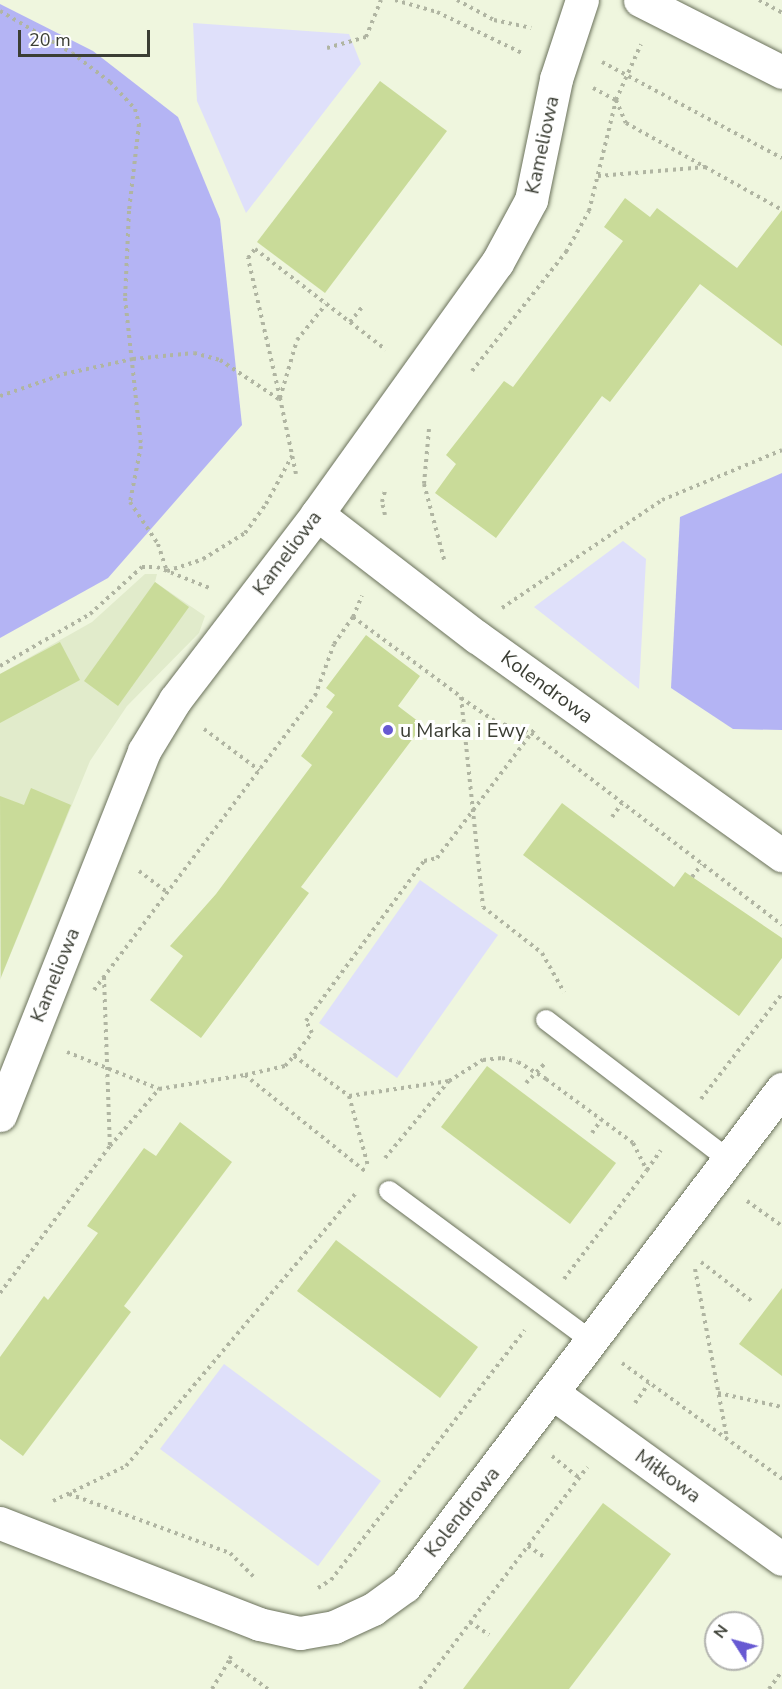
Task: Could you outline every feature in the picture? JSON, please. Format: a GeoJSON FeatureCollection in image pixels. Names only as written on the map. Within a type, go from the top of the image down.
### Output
{"type":"FeatureCollection","features":[{"type":"Feature","properties":{"kind":"street","name":"Kameliowa"},"geometry":{"type":"LineString","coordinates":[[0,1115],[144,752],[172,705],[317,514],[497,263],[531,200],[556,79],[582,0]]}},
{"type":"Feature","properties":{"kind":"street"},"geometry":{"type":"LineString","coordinates":[[640,0],[782,72]]}},
{"type":"Feature","properties":{"kind":"street","name":"Kolendrowa"},"geometry":{"type":"LineString","coordinates":[[317,514],[477,637],[782,855]]}},
{"type":"Feature","properties":{"kind":"street","name":"Kolendrowa"},"geometry":{"type":"LineString","coordinates":[[10,1527],[259,1624],[300,1633],[334,1628],[373,1609],[405,1586],[554,1394],[782,1089]]}},
{"type":"Feature","properties":{"kind":"street","name":"Miłkowa"},"geometry":{"type":"LineString","coordinates":[[554,1394],[782,1559]]}},
{"type":"Feature","properties":{"kind":"lane"},"geometry":{"type":"LineString","coordinates":[[546,1020],[729,1160]]}},
{"type":"Feature","properties":{"kind":"lane"},"geometry":{"type":"LineString","coordinates":[[389,1191],[593,1342]]}},
{"type":"Feature","properties":{"kind":"path"},"geometry":{"type":"LineString","coordinates":[[327,48],[366,37],[381,0]]}},
{"type":"Feature","properties":{"kind":"path"},"geometry":{"type":"LineString","coordinates":[[395,0],[437,12],[527,55]]}},
{"type":"Feature","properties":{"kind":"path"},"geometry":{"type":"LineString","coordinates":[[457,0],[494,20],[537,29]]}},
{"type":"Feature","properties":{"kind":"path"},"geometry":{"type":"LineString","coordinates":[[759,0],[782,13]]}},
{"type":"Feature","properties":{"kind":"path"},"geometry":{"type":"LineString","coordinates":[[0,11],[72,52],[110,82],[135,109],[139,124],[129,211],[125,298],[141,446],[130,502],[158,544],[167,571]]}},
{"type":"Feature","properties":{"kind":"path"},"geometry":{"type":"LineString","coordinates":[[594,57],[782,158]]}},
{"type":"Feature","properties":{"kind":"path"},"geometry":{"type":"LineString","coordinates":[[588,86],[616,100],[626,123],[782,210]]}},
{"type":"Feature","properties":{"kind":"path"},"geometry":{"type":"LineString","coordinates":[[598,176],[707,167]]}},
{"type":"Feature","properties":{"kind":"path"},"geometry":{"type":"LineString","coordinates":[[317,514],[301,495],[248,258],[255,249],[418,374]]}},
{"type":"Feature","properties":{"kind":"path"},"geometry":{"type":"LineString","coordinates":[[280,399],[297,340],[326,304]]}},
{"type":"Feature","properties":{"kind":"path"},"geometry":{"type":"LineString","coordinates":[[350,322],[363,306]]}},
{"type":"Feature","properties":{"kind":"path"},"geometry":{"type":"LineString","coordinates":[[0,396],[64,374],[133,359],[194,353],[220,360],[280,399]]}},
{"type":"Feature","properties":{"kind":"path"},"geometry":{"type":"LineString","coordinates":[[422,435],[429,426],[424,484],[447,571]]}},
{"type":"Feature","properties":{"kind":"path"},"geometry":{"type":"LineString","coordinates":[[477,637],[492,615],[662,500],[782,450]]}},
{"type":"Feature","properties":{"kind":"path"},"geometry":{"type":"LineString","coordinates":[[167,571],[203,559],[245,532],[266,504],[292,456]]}},
{"type":"Feature","properties":{"kind":"path"},"geometry":{"type":"LineString","coordinates":[[386,524],[382,502],[388,483]]}},
{"type":"Feature","properties":{"kind":"path"},"geometry":{"type":"LineString","coordinates":[[0,666],[90,614],[142,567],[167,571],[249,603]]}},
{"type":"Feature","properties":{"kind":"path"},"geometry":{"type":"LineString","coordinates":[[90,995],[315,696],[334,644],[353,617],[360,600]]}},
{"type":"Feature","properties":{"kind":"path"},"geometry":{"type":"LineString","coordinates":[[353,617],[496,722],[531,733],[782,925]]}},
{"type":"Feature","properties":{"kind":"path"},"geometry":{"type":"LineString","coordinates":[[61,1050],[159,1089],[285,1066],[312,1033],[306,1021],[424,861],[437,858],[559,696]]}},
{"type":"Feature","properties":{"kind":"path"},"geometry":{"type":"LineString","coordinates":[[461,698],[475,807],[483,907],[542,952],[565,994]]}},
{"type":"Feature","properties":{"kind":"path"},"geometry":{"type":"LineString","coordinates":[[172,705],[259,770]]}},
{"type":"Feature","properties":{"kind":"path"},"geometry":{"type":"LineString","coordinates":[[612,816],[622,803]]}},
{"type":"Feature","properties":{"kind":"path"},"geometry":{"type":"LineString","coordinates":[[692,877],[702,864]]}},
{"type":"Feature","properties":{"kind":"path"},"geometry":{"type":"LineString","coordinates":[[104,977],[110,1146]]}},
{"type":"Feature","properties":{"kind":"path"},"geometry":{"type":"LineString","coordinates":[[312,1591],[331,1580],[782,994]]}},
{"type":"Feature","properties":{"kind":"path"},"geometry":{"type":"LineString","coordinates":[[294,1056],[349,1096],[370,1176]]}},
{"type":"Feature","properties":{"kind":"path"},"geometry":{"type":"LineString","coordinates":[[10,1527],[35,1509],[126,1466],[449,1081],[483,1060],[502,1058],[537,1073],[633,1143],[647,1170]]}},
{"type":"Feature","properties":{"kind":"path"},"geometry":{"type":"LineString","coordinates":[[245,1075],[389,1191]]}},
{"type":"Feature","properties":{"kind":"path"},"geometry":{"type":"LineString","coordinates":[[349,1096],[449,1081]]}},
{"type":"Feature","properties":{"kind":"path"},"geometry":{"type":"LineString","coordinates":[[0,1293],[110,1146],[159,1089]]}},
{"type":"Feature","properties":{"kind":"path"},"geometry":{"type":"LineString","coordinates":[[592,1132],[601,1120]]}},
{"type":"Feature","properties":{"kind":"path"},"geometry":{"type":"LineString","coordinates":[[747,1201],[782,1226]]}},
{"type":"Feature","properties":{"kind":"path"},"geometry":{"type":"LineString","coordinates":[[701,1262],[753,1302]]}},
{"type":"Feature","properties":{"kind":"path"},"geometry":{"type":"LineString","coordinates":[[688,1272],[696,1269],[727,1439]]}},
{"type":"Feature","properties":{"kind":"path"},"geometry":{"type":"LineString","coordinates":[[593,1342],[782,1479]]}},
{"type":"Feature","properties":{"kind":"path"},"geometry":{"type":"LineString","coordinates":[[420,1689],[649,1383]]}},
{"type":"Feature","properties":{"kind":"path"},"geometry":{"type":"LineString","coordinates":[[718,1392],[782,1407]]}},
{"type":"Feature","properties":{"kind":"path"},"geometry":{"type":"LineString","coordinates":[[69,1494],[230,1553],[262,1584]]}},
{"type":"Feature","properties":{"kind":"path"},"geometry":{"type":"LineString","coordinates":[[528,1546],[546,1558]]}},
{"type":"Feature","properties":{"kind":"path"},"geometry":{"type":"LineString","coordinates":[[470,1622],[489,1635]]}},
{"type":"Feature","properties":{"kind":"path"},"geometry":{"type":"LineString","coordinates":[[212,1689],[229,1661]]}},
{"type":"Feature","properties":{"kind":"path"},"geometry":{"type":"LineString","coordinates":[[769,1689],[782,1671]]}},
{"type":"Feature","properties":{"kind":"shaded area"},"geometry":{"type":"Polygon","coordinates":[[[0,4],[93,51],[178,117],[220,219],[242,425],[108,578],[0,638],[0,4]]]}},
{"type":"Feature","properties":{"kind":"shaded area"},"geometry":{"type":"Polygon","coordinates":[[[193,23],[349,34],[361,64],[246,213],[197,101],[193,23]]]}},
{"type":"Feature","properties":{"kind":"shaded area"},"geometry":{"type":"Polygon","coordinates":[[[782,473],[782,730],[733,729],[671,688],[680,517],[782,473]]]}},
{"type":"Feature","properties":{"kind":"shaded area"},"geometry":{"type":"Polygon","coordinates":[[[623,541],[646,559],[639,689],[534,607],[623,541]]]}},
{"type":"Feature","properties":{"kind":"shaded area"},"geometry":{"type":"Polygon","coordinates":[[[145,574],[157,574],[155,582],[205,616],[199,633],[127,706],[90,761],[0,980],[0,674],[92,622],[145,574]]]}},
{"type":"Feature","properties":{"kind":"shaded area"},"geometry":{"type":"Polygon","coordinates":[[[420,880],[498,935],[397,1078],[319,1023],[420,880]]]}},
{"type":"Feature","properties":{"kind":"shaded area"},"geometry":{"type":"Polygon","coordinates":[[[224,1364],[381,1481],[318,1566],[160,1449],[224,1364]]]}},
{"type":"Feature","properties":{"kind":"building"},"geometry":{"type":"Polygon","coordinates":[[[380,81],[447,131],[325,293],[257,242],[380,81]]]}},
{"type":"Feature","properties":{"kind":"building"},"geometry":{"type":"Polygon","coordinates":[[[625,198],[650,217],[657,208],[737,268],[782,210],[782,346],[700,284],[610,402],[602,396],[496,538],[435,493],[456,464],[446,455],[504,381],[513,387],[623,241],[604,227],[625,198]]]}},
{"type":"Feature","properties":{"kind":"building"},"geometry":{"type":"Polygon","coordinates":[[[155,582],[189,607],[118,706],[84,681],[155,582]]]}},
{"type":"Feature","properties":{"kind":"building"},"geometry":{"type":"Polygon","coordinates":[[[366,635],[420,676],[398,706],[423,725],[301,887],[309,893],[201,1038],[150,1000],[183,956],[170,946],[216,894],[312,765],[301,756],[333,712],[326,707],[335,695],[326,688],[366,635]]]}},
{"type":"Feature","properties":{"kind":"building"},"geometry":{"type":"Polygon","coordinates":[[[60,642],[80,680],[0,723],[0,674],[60,642]]]}},
{"type":"Feature","properties":{"kind":"building"},"geometry":{"type":"Polygon","coordinates":[[[31,788],[71,805],[1,977],[0,796],[24,805],[31,788]]]}},
{"type":"Feature","properties":{"kind":"building"},"geometry":{"type":"Polygon","coordinates":[[[562,803],[674,887],[685,872],[782,938],[782,958],[739,1016],[523,855],[562,803]]]}},
{"type":"Feature","properties":{"kind":"building"},"geometry":{"type":"Polygon","coordinates":[[[487,1066],[616,1163],[570,1224],[441,1127],[487,1066]]]}},
{"type":"Feature","properties":{"kind":"building"},"geometry":{"type":"Polygon","coordinates":[[[180,1122],[232,1162],[124,1306],[131,1312],[23,1456],[0,1439],[0,1357],[44,1296],[48,1300],[98,1233],[87,1226],[144,1148],[156,1156],[180,1122]]]}},
{"type":"Feature","properties":{"kind":"building"},"geometry":{"type":"Polygon","coordinates":[[[336,1240],[478,1347],[440,1398],[297,1291],[336,1240]]]}},
{"type":"Feature","properties":{"kind":"building"},"geometry":{"type":"Polygon","coordinates":[[[782,1288],[782,1376],[739,1344],[782,1288]]]}},
{"type":"Feature","properties":{"kind":"building"},"geometry":{"type":"Polygon","coordinates":[[[603,1503],[671,1554],[569,1689],[463,1689],[603,1503]]]}},
{"type":"Feature","properties":{"kind":"place","name":"u Marka i Ewy"},"geometry":{"type":"Point","coordinates":[388,730]}}]}
